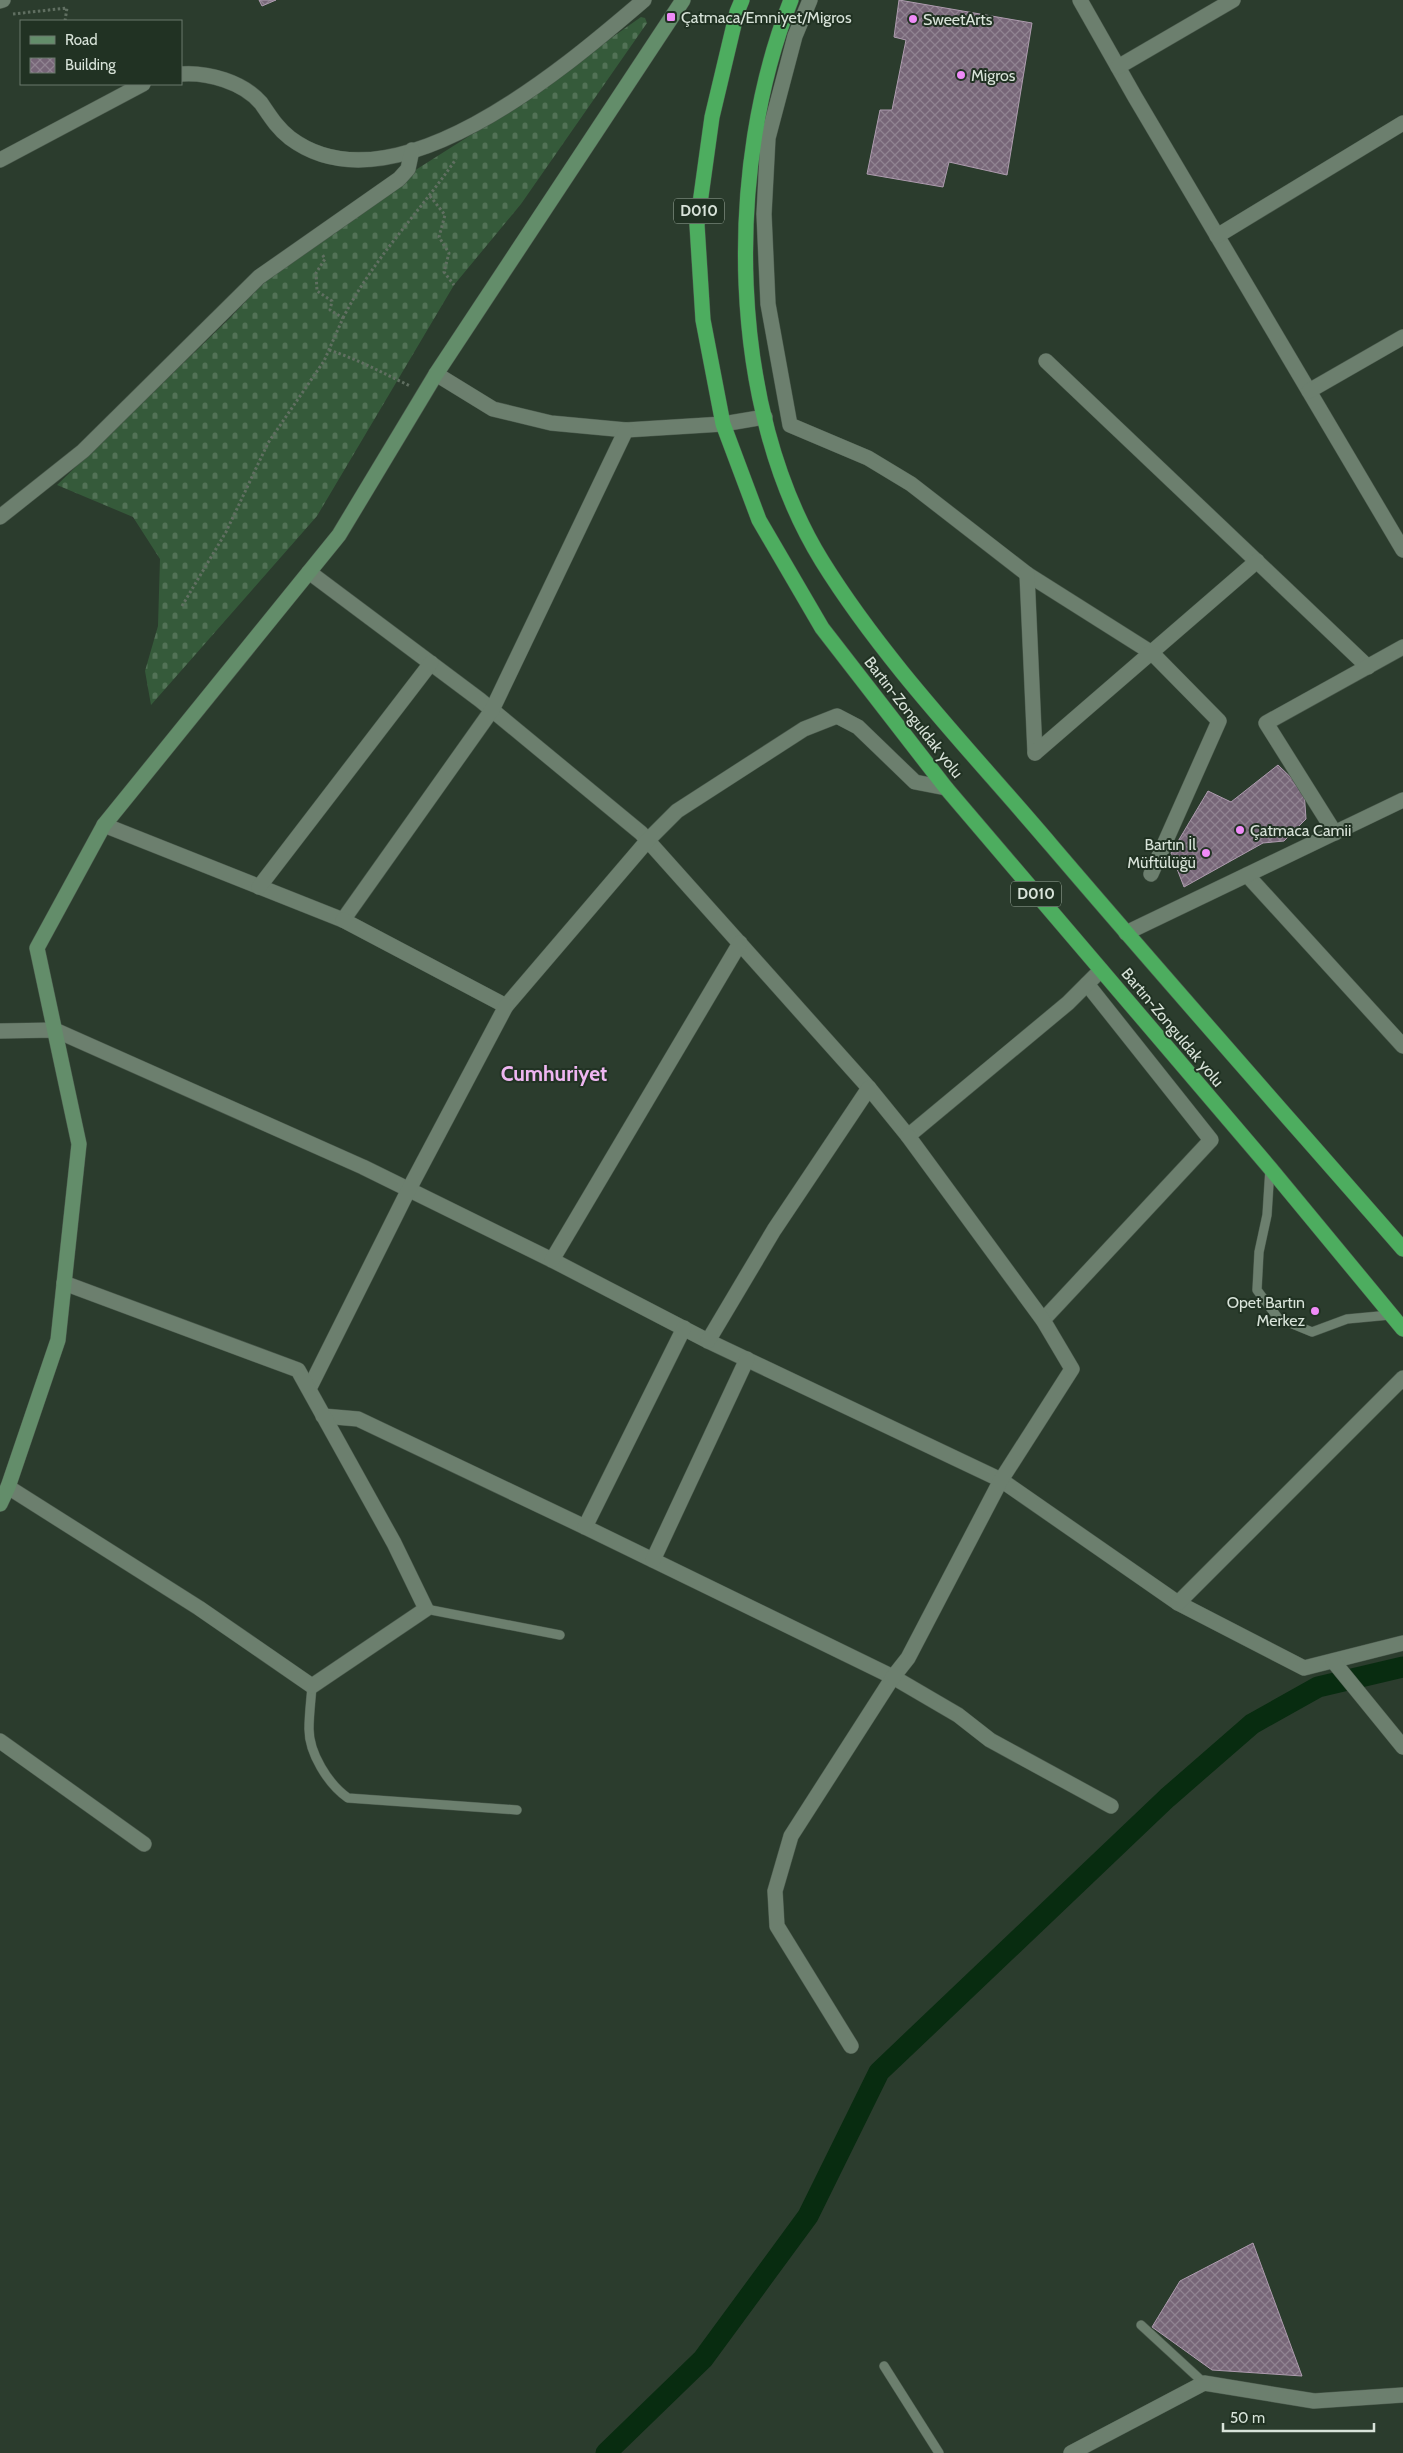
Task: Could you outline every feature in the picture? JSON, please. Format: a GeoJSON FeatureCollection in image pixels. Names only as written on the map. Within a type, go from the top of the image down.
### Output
{"type":"FeatureCollection","features":[{"type":"Feature","properties":{"kind":"highway","name":"Bartın-Zonguldak yolu"},"geometry":{"type":"LineString","coordinates":[[742,0],[737,12],[712,117],[697,224],[703,320],[723,424],[759,520],[822,628],[946,788],[1270,1168],[1403,1329]]}},
{"type":"Feature","properties":{"kind":"highway","name":"Bartın-Zonguldak yolu"},"geometry":{"type":"LineString","coordinates":[[791,0],[764,83],[751,157],[744,261],[754,365],[769,440],[788,492],[821,559],[879,644],[1126,933],[1403,1249]]}},
{"type":"Feature","properties":{"kind":"main road"},"geometry":{"type":"LineString","coordinates":[[0,1504],[8,1487],[58,1340],[79,1144],[37,948],[104,825],[339,535],[436,374],[683,0]]}},
{"type":"Feature","properties":{"kind":"street"},"geometry":{"type":"LineString","coordinates":[[182,74],[201,74],[234,84],[259,102],[277,126],[290,138],[320,154],[355,160],[412,150],[456,134],[497,113],[595,42],[644,0]]}},
{"type":"Feature","properties":{"kind":"street"},"geometry":{"type":"LineString","coordinates":[[810,0],[795,36],[768,138],[764,214],[768,304],[790,425],[868,458],[911,484],[1027,574],[1152,652],[1219,721],[1151,874]]}},
{"type":"Feature","properties":{"kind":"street"},"geometry":{"type":"LineString","coordinates":[[1080,0],[1403,550]]}},
{"type":"Feature","properties":{"kind":"street"},"geometry":{"type":"LineString","coordinates":[[1118,67],[1234,0]]}},
{"type":"Feature","properties":{"kind":"street"},"geometry":{"type":"LineString","coordinates":[[0,160],[141,85]]}},
{"type":"Feature","properties":{"kind":"street"},"geometry":{"type":"LineString","coordinates":[[1217,236],[1403,123]]}},
{"type":"Feature","properties":{"kind":"street"},"geometry":{"type":"LineString","coordinates":[[0,517],[83,451],[259,277],[399,179],[408,169],[412,150]]}},
{"type":"Feature","properties":{"kind":"street"},"geometry":{"type":"LineString","coordinates":[[1309,391],[1403,337]]}},
{"type":"Feature","properties":{"kind":"street"},"geometry":{"type":"LineString","coordinates":[[1046,361],[1368,667]]}},
{"type":"Feature","properties":{"kind":"street"},"geometry":{"type":"LineString","coordinates":[[436,374],[494,409],[551,423],[626,430],[723,424],[764,417]]}},
{"type":"Feature","properties":{"kind":"street"},"geometry":{"type":"LineString","coordinates":[[343,920],[492,710],[626,430]]}},
{"type":"Feature","properties":{"kind":"street"},"geometry":{"type":"LineString","coordinates":[[1027,574],[1035,753],[1257,561]]}},
{"type":"Feature","properties":{"kind":"street"},"geometry":{"type":"LineString","coordinates":[[309,572],[492,710],[648,840],[870,1088],[908,1136],[1043,1320],[1072,1369],[1001,1480],[908,1658],[893,1677],[792,1836],[775,1891],[777,1926],[851,2046]]}},
{"type":"Feature","properties":{"kind":"street"},"geometry":{"type":"LineString","coordinates":[[1335,833],[1266,723],[1403,648]]}},
{"type":"Feature","properties":{"kind":"street"},"geometry":{"type":"LineString","coordinates":[[259,887],[431,663]]}},
{"type":"Feature","properties":{"kind":"street"},"geometry":{"type":"LineString","coordinates":[[309,1389],[408,1191],[506,1006],[648,840],[677,811],[804,729],[838,716],[858,727],[915,782],[946,788]]}},
{"type":"Feature","properties":{"kind":"street"},"geometry":{"type":"LineString","coordinates":[[1126,933],[1403,800]]}},
{"type":"Feature","properties":{"kind":"street"},"geometry":{"type":"LineString","coordinates":[[104,825],[343,920],[506,1006]]}},
{"type":"Feature","properties":{"kind":"street"},"geometry":{"type":"LineString","coordinates":[[1247,875],[1403,1046]]}},
{"type":"Feature","properties":{"kind":"street"},"geometry":{"type":"LineString","coordinates":[[552,1260],[740,943]]}},
{"type":"Feature","properties":{"kind":"street"},"geometry":{"type":"LineString","coordinates":[[908,1136],[1068,1003],[1101,970]]}},
{"type":"Feature","properties":{"kind":"street"},"geometry":{"type":"LineString","coordinates":[[1043,1320],[1211,1140],[1087,984]]}},
{"type":"Feature","properties":{"kind":"street"},"geometry":{"type":"LineString","coordinates":[[0,1031],[55,1030],[363,1167],[408,1191],[552,1260],[708,1341],[1001,1480],[1178,1603],[1304,1668],[1403,1644]]}},
{"type":"Feature","properties":{"kind":"street"},"geometry":{"type":"LineString","coordinates":[[708,1341],[774,1230],[870,1088]]}},
{"type":"Feature","properties":{"kind":"street"},"geometry":{"type":"LineString","coordinates":[[8,1487],[199,1608],[312,1686],[426,1609],[394,1543],[298,1370],[190,1328],[64,1283]]}},
{"type":"Feature","properties":{"kind":"street"},"geometry":{"type":"LineString","coordinates":[[585,1527],[684,1328]]}},
{"type":"Feature","properties":{"kind":"street"},"geometry":{"type":"LineString","coordinates":[[653,1560],[747,1360]]}},
{"type":"Feature","properties":{"kind":"street"},"geometry":{"type":"LineString","coordinates":[[1178,1603],[1403,1378]]}},
{"type":"Feature","properties":{"kind":"street"},"geometry":{"type":"LineString","coordinates":[[323,1416],[358,1419],[893,1677],[958,1715],[990,1740],[1111,1806]]}},
{"type":"Feature","properties":{"kind":"street"},"geometry":{"type":"LineString","coordinates":[[1333,1661],[1403,1747]]}},
{"type":"Feature","properties":{"kind":"street"},"geometry":{"type":"LineString","coordinates":[[0,1741],[144,1844]]}},
{"type":"Feature","properties":{"kind":"street"},"geometry":{"type":"LineString","coordinates":[[1071,2453],[1204,2383],[1314,2401],[1403,2395]]}},
{"type":"Feature","properties":{"kind":"lane"},"geometry":{"type":"LineString","coordinates":[[1270,1168],[1267,1215],[1259,1252],[1257,1290],[1278,1318],[1312,1332],[1347,1319],[1390,1315]]}},
{"type":"Feature","properties":{"kind":"lane"},"geometry":{"type":"LineString","coordinates":[[426,1609],[560,1634]]}},
{"type":"Feature","properties":{"kind":"lane"},"geometry":{"type":"LineString","coordinates":[[312,1686],[309,1731],[318,1762],[334,1787],[348,1798],[517,1810]]}},
{"type":"Feature","properties":{"kind":"lane"},"geometry":{"type":"LineString","coordinates":[[1141,2326],[1204,2383]]}},
{"type":"Feature","properties":{"kind":"lane"},"geometry":{"type":"LineString","coordinates":[[884,2366],[939,2453]]}},
{"type":"Feature","properties":{"kind":"path"},"geometry":{"type":"LineString","coordinates":[[3,5],[68,8],[65,20]]}},
{"type":"Feature","properties":{"kind":"path"},"geometry":{"type":"LineString","coordinates":[[182,606],[226,532],[268,443],[324,360],[356,291],[385,251],[430,196],[456,159]]}},
{"type":"Feature","properties":{"kind":"path"},"geometry":{"type":"LineString","coordinates":[[430,196],[445,215],[439,237],[449,253],[444,272],[454,285]]}},
{"type":"Feature","properties":{"kind":"path"},"geometry":{"type":"LineString","coordinates":[[321,250],[325,259],[316,273],[316,291],[332,301],[330,310],[343,318]]}},
{"type":"Feature","properties":{"kind":"path"},"geometry":{"type":"LineString","coordinates":[[328,350],[356,359],[377,372],[425,393]]}},
{"type":"Feature","properties":{"kind":"green space"},"geometry":{"type":"Polygon","coordinates":[[[641,17],[645,18],[647,23],[521,204],[454,285],[317,516],[151,705],[145,671],[158,626],[160,559],[133,517],[57,485],[230,318],[261,285],[406,176],[496,119],[641,17]]]}},
{"type":"Feature","properties":{"kind":"building"},"geometry":{"type":"Polygon","coordinates":[[[259,0],[276,0],[262,6],[259,0]]]}},
{"type":"Feature","properties":{"kind":"building","name":"Migros"},"geometry":{"type":"Polygon","coordinates":[[[899,0],[1032,23],[1007,175],[949,162],[943,187],[867,174],[880,110],[892,110],[906,40],[894,37],[899,0]]]}},
{"type":"Feature","properties":{"kind":"building","name":"Çatmaca Camii"},"geometry":{"type":"Polygon","coordinates":[[[1278,765],[1304,790],[1306,819],[1284,841],[1263,843],[1184,887],[1171,853],[1208,791],[1231,802],[1278,765]]]}},
{"type":"Feature","properties":{"kind":"building"},"geometry":{"type":"Polygon","coordinates":[[[1253,2243],[1302,2376],[1212,2370],[1152,2327],[1180,2281],[1253,2243]]]}},
{"type":"Feature","properties":{"kind":"waterway"},"geometry":{"type":"LineString","coordinates":[[606,2453],[703,2359],[808,2216],[879,2072],[1167,1798],[1252,1724],[1318,1687],[1403,1667]]}},
{"type":"Feature","properties":{"kind":"place","name":"Çatmaca/Emniyet/Migros"},"geometry":{"type":"Point","coordinates":[671,17]}},
{"type":"Feature","properties":{"kind":"place","name":"SweetArts"},"geometry":{"type":"Point","coordinates":[913,19]}},
{"type":"Feature","properties":{"kind":"place","name":"Migros"},"geometry":{"type":"Point","coordinates":[961,75]}},
{"type":"Feature","properties":{"kind":"place","name":"Çatmaca Camii"},"geometry":{"type":"Point","coordinates":[1240,830]}},
{"type":"Feature","properties":{"kind":"place","name":"Bartın İl Müftülüğü"},"geometry":{"type":"Point","coordinates":[1206,853]}},
{"type":"Feature","properties":{"kind":"place","name":"Opet Bartın Merkez"},"geometry":{"type":"Point","coordinates":[1315,1311]}},
{"type":"Feature","properties":{"kind":"district","name":"Cumhuriyet"},"geometry":{"type":"Point","coordinates":[554,1074]}}]}
